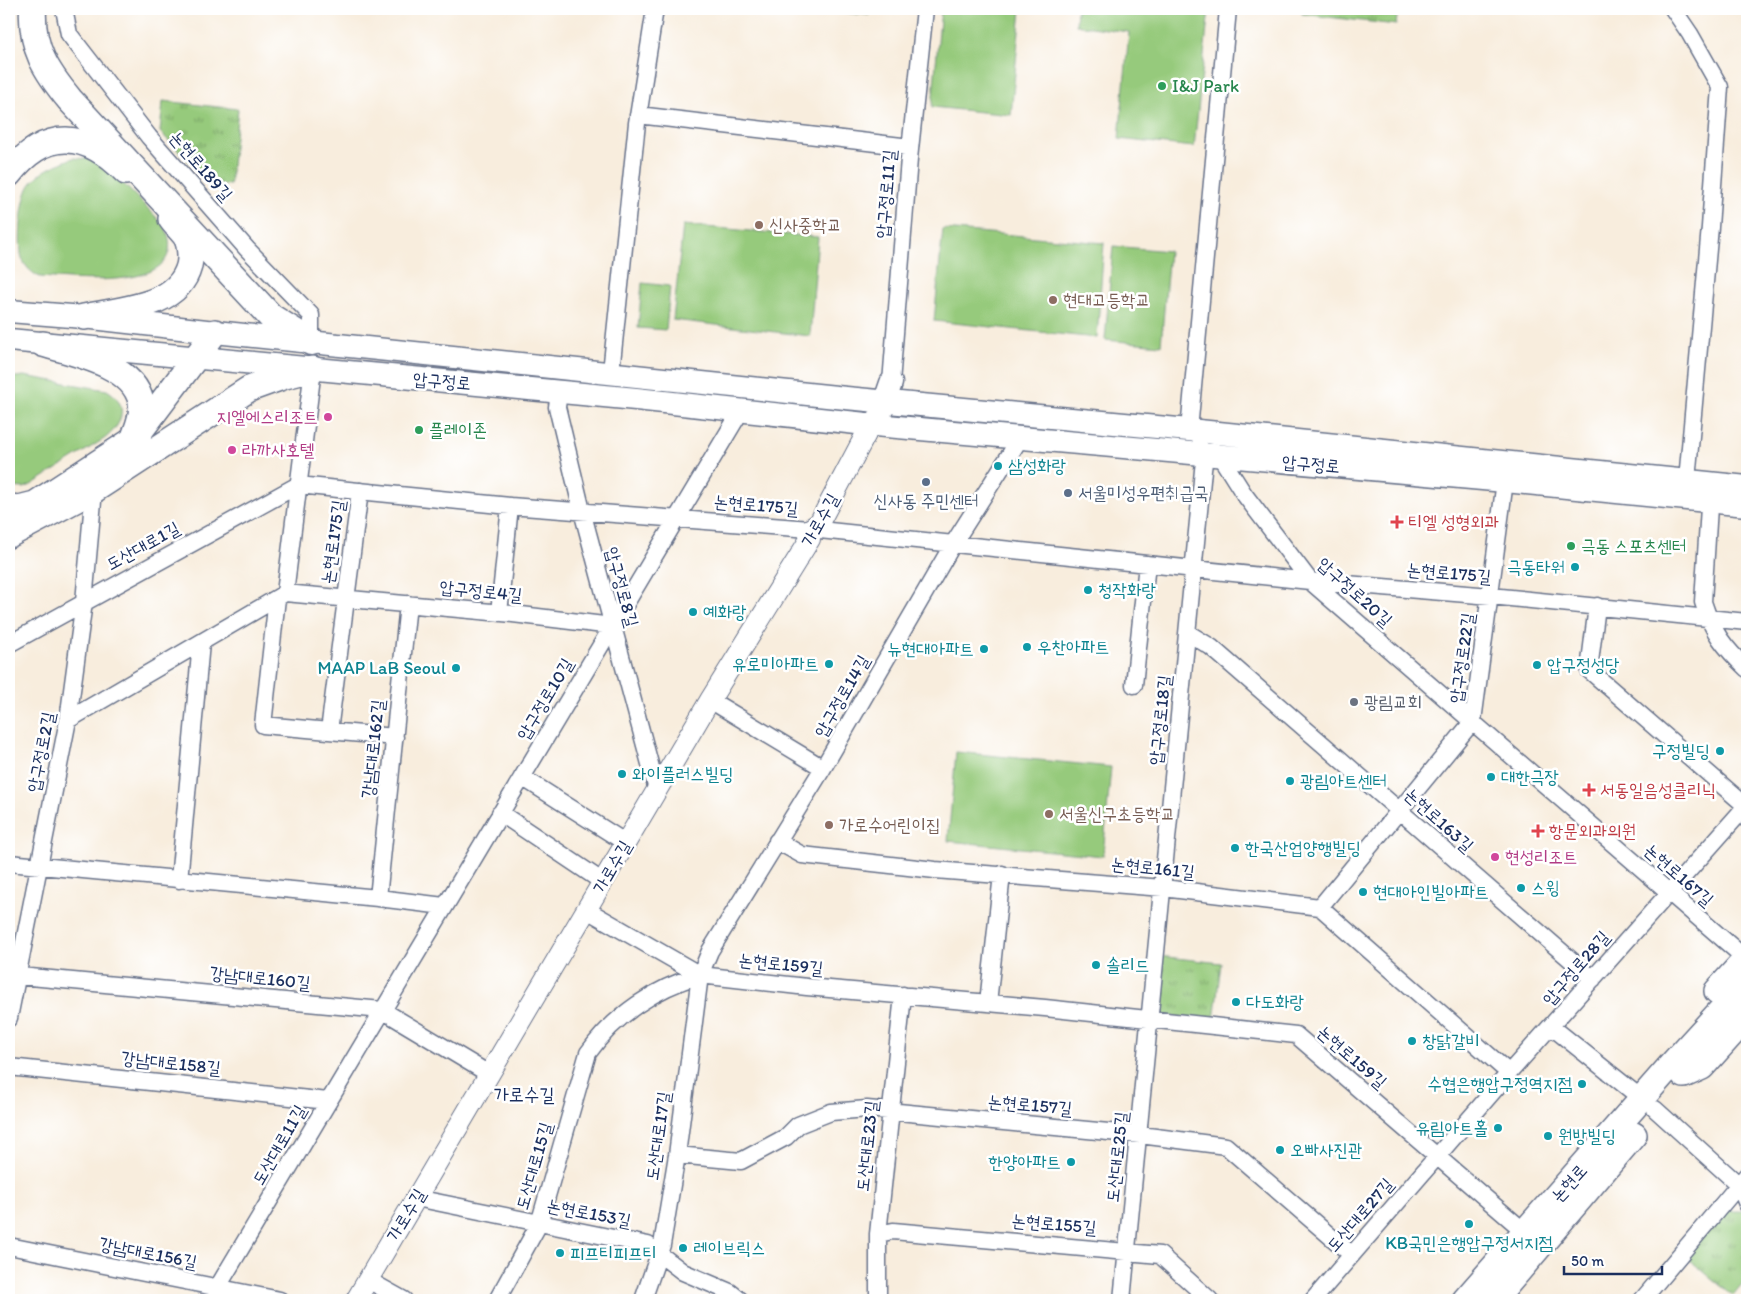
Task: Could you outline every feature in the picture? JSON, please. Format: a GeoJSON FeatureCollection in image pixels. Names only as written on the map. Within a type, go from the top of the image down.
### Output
{"type":"FeatureCollection","features":[{"type":"Feature","properties":{"kind":"highway"},"geometry":{"type":"LineString","coordinates":[[33,9],[32,26],[37,50],[56,84],[266,312],[293,332],[311,342]]}},
{"type":"Feature","properties":{"kind":"main road"},"geometry":{"type":"LineString","coordinates":[[9,174],[32,150],[51,141],[78,140],[111,157],[187,238],[190,259],[181,284],[165,296],[148,303],[84,317]]}},
{"type":"Feature","properties":{"kind":"main road","name":"압구정로"},"geometry":{"type":"LineString","coordinates":[[9,311],[84,317],[611,372],[888,393],[1710,492],[1747,505]]}},
{"type":"Feature","properties":{"kind":"main road"},"geometry":{"type":"LineString","coordinates":[[9,507],[19,508],[39,501],[133,440],[144,428],[215,332]]}},
{"type":"Feature","properties":{"kind":"main road","name":"압구정로"},"geometry":{"type":"LineString","coordinates":[[9,340],[742,409],[871,429],[1021,437],[1505,481],[1686,489]]}},
{"type":"Feature","properties":{"kind":"main road"},"geometry":{"type":"LineString","coordinates":[[43,344],[103,363],[120,372],[133,384],[141,402],[142,410],[133,440]]}},
{"type":"Feature","properties":{"kind":"main road"},"geometry":{"type":"LineString","coordinates":[[9,535],[94,490],[249,389],[285,376],[313,369]]}},
{"type":"Feature","properties":{"kind":"main road"},"geometry":{"type":"LineString","coordinates":[[608,396],[611,372]]}},
{"type":"Feature","properties":{"kind":"main road"},"geometry":{"type":"LineString","coordinates":[[871,429],[888,393]]}},
{"type":"Feature","properties":{"kind":"main road","name":"압구정로"},"geometry":{"type":"LineString","coordinates":[[1710,492],[1747,487]]}},
{"type":"Feature","properties":{"kind":"main road","name":"논현로"},"geometry":{"type":"LineString","coordinates":[[1686,1060],[1747,966]]}},
{"type":"Feature","properties":{"kind":"main road","name":"논현로"},"geometry":{"type":"LineString","coordinates":[[1494,1300],[1648,1104],[1686,1060],[1747,1005]]}},
{"type":"Feature","properties":{"kind":"main road","name":"논현로"},"geometry":{"type":"LineString","coordinates":[[1686,1060],[1702,1067],[1747,1017]]}},
{"type":"Feature","properties":{"kind":"main road","name":"논현로"},"geometry":{"type":"LineString","coordinates":[[1465,1300],[1525,1232],[1648,1104]]}},
{"type":"Feature","properties":{"kind":"street","name":"논현로189길"},"geometry":{"type":"LineString","coordinates":[[64,9],[69,34],[137,122],[247,249],[311,315],[311,342]]}},
{"type":"Feature","properties":{"kind":"street"},"geometry":{"type":"LineString","coordinates":[[611,372],[638,119],[654,9]]}},
{"type":"Feature","properties":{"kind":"street","name":"압구정로11길"},"geometry":{"type":"LineString","coordinates":[[888,393],[910,146],[925,9]]}},
{"type":"Feature","properties":{"kind":"street"},"geometry":{"type":"LineString","coordinates":[[1190,430],[1228,9]]}},
{"type":"Feature","properties":{"kind":"street"},"geometry":{"type":"LineString","coordinates":[[1673,9],[1690,34],[1720,87],[1710,227],[1686,489]]}},
{"type":"Feature","properties":{"kind":"street"},"geometry":{"type":"LineString","coordinates":[[638,119],[910,146]]}},
{"type":"Feature","properties":{"kind":"street"},"geometry":{"type":"LineString","coordinates":[[313,369],[263,725],[395,737]]}},
{"type":"Feature","properties":{"kind":"street","name":"압구정로8길"},"geometry":{"type":"LineString","coordinates":[[559,392],[557,407],[582,511],[657,790]]}},
{"type":"Feature","properties":{"kind":"street","name":"압구정로10길"},"geometry":{"type":"LineString","coordinates":[[382,1010],[742,409]]}},
{"type":"Feature","properties":{"kind":"street","name":"가로수길"},"geometry":{"type":"LineString","coordinates":[[356,1300],[710,700],[810,539],[810,529],[819,523],[871,429]]}},
{"type":"Feature","properties":{"kind":"street","name":"압구정로20길"},"geometry":{"type":"LineString","coordinates":[[1190,430],[1244,494],[1310,581],[1473,721]]}},
{"type":"Feature","properties":{"kind":"street","name":"압구정로14길"},"geometry":{"type":"LineString","coordinates":[[700,975],[710,950],[823,768],[953,544],[1021,437]]}},
{"type":"Feature","properties":{"kind":"street","name":"압구정로18길"},"geometry":{"type":"LineString","coordinates":[[1150,1018],[1194,568],[1212,455]]}},
{"type":"Feature","properties":{"kind":"street","name":"압구정로22길"},"geometry":{"type":"LineString","coordinates":[[1320,907],[1473,721],[1505,481]]}},
{"type":"Feature","properties":{"kind":"street","name":"논현로175길"},"geometry":{"type":"LineString","coordinates":[[298,485],[510,506],[810,529],[1310,581],[1491,596],[1747,622]]}},
{"type":"Feature","properties":{"kind":"street","name":"도산대로1길"},"geometry":{"type":"LineString","coordinates":[[9,644],[298,485]]}},
{"type":"Feature","properties":{"kind":"street","name":"압구정로2길"},"geometry":{"type":"LineString","coordinates":[[9,1018],[12,975],[38,866],[68,720],[84,602],[94,490]]}},
{"type":"Feature","properties":{"kind":"street","name":"논현로175길"},"geometry":{"type":"LineString","coordinates":[[346,598],[360,491]]}},
{"type":"Feature","properties":{"kind":"street"},"geometry":{"type":"LineString","coordinates":[[1710,492],[1703,602],[1709,619],[1724,647],[1747,669]]}},
{"type":"Feature","properties":{"kind":"street"},"geometry":{"type":"LineString","coordinates":[[499,613],[510,506]]}},
{"type":"Feature","properties":{"kind":"street"},"geometry":{"type":"LineString","coordinates":[[1134,685],[1148,564]]}},
{"type":"Feature","properties":{"kind":"street"},"geometry":{"type":"LineString","coordinates":[[68,720],[281,596]]}},
{"type":"Feature","properties":{"kind":"street","name":"압구정로4길"},"geometry":{"type":"LineString","coordinates":[[281,596],[346,598],[612,626]]}},
{"type":"Feature","properties":{"kind":"street"},"geometry":{"type":"LineString","coordinates":[[329,731],[346,598]]}},
{"type":"Feature","properties":{"kind":"street","name":"강남대로162길"},"geometry":{"type":"LineString","coordinates":[[378,898],[408,604]]}},
{"type":"Feature","properties":{"kind":"street","name":"압구정로28길"},"geometry":{"type":"LineString","coordinates":[[1438,1157],[1509,1073],[1747,806],[1590,670],[1597,606]]}},
{"type":"Feature","properties":{"kind":"street","name":"논현로163길"},"geometry":{"type":"LineString","coordinates":[[1188,633],[1211,647],[1593,980]]}},
{"type":"Feature","properties":{"kind":"street"},"geometry":{"type":"LineString","coordinates":[[178,880],[201,643]]}},
{"type":"Feature","properties":{"kind":"street"},"geometry":{"type":"LineString","coordinates":[[710,700],[823,768]]}},
{"type":"Feature","properties":{"kind":"street","name":"논현로167길"},"geometry":{"type":"LineString","coordinates":[[1473,721],[1668,893],[1747,966]]}},
{"type":"Feature","properties":{"kind":"street"},"geometry":{"type":"LineString","coordinates":[[522,776],[626,843]]}},
{"type":"Feature","properties":{"kind":"street"},"geometry":{"type":"LineString","coordinates":[[500,814],[603,882]]}},
{"type":"Feature","properties":{"kind":"street","name":"논현로161길"},"geometry":{"type":"LineString","coordinates":[[777,841],[802,855],[936,870],[1163,888],[1320,907]]}},
{"type":"Feature","properties":{"kind":"street"},"geometry":{"type":"LineString","coordinates":[[9,863],[444,906]]}},
{"type":"Feature","properties":{"kind":"street"},"geometry":{"type":"LineString","coordinates":[[988,1003],[1002,874]]}},
{"type":"Feature","properties":{"kind":"street"},"geometry":{"type":"LineString","coordinates":[[1320,907],[1509,1073]]}},
{"type":"Feature","properties":{"kind":"street","name":"논현로159길"},"geometry":{"type":"LineString","coordinates":[[587,910],[700,975],[1150,1018],[1296,1035],[1525,1232]]}},
{"type":"Feature","properties":{"kind":"street","name":"강남대로160길"},"geometry":{"type":"LineString","coordinates":[[12,975],[382,1010],[489,1074]]}},
{"type":"Feature","properties":{"kind":"street","name":"도산대로17길"},"geometry":{"type":"LineString","coordinates":[[643,1300],[660,1253],[677,1155],[700,975]]}},
{"type":"Feature","properties":{"kind":"street","name":"도산대로15길"},"geometry":{"type":"LineString","coordinates":[[497,1300],[539,1224],[588,1053],[602,1033],[617,1019],[646,999],[676,982],[700,975]]}},
{"type":"Feature","properties":{"kind":"street","name":"도산대로23길"},"geometry":{"type":"LineString","coordinates":[[878,1300],[878,1234],[903,995]]}},
{"type":"Feature","properties":{"kind":"street","name":"도산대로11길"},"geometry":{"type":"LineString","coordinates":[[214,1294],[382,1010]]}},
{"type":"Feature","properties":{"kind":"street","name":"도산대로25길"},"geometry":{"type":"LineString","coordinates":[[1122,1300],[1140,1135],[1150,1018]]}},
{"type":"Feature","properties":{"kind":"street"},"geometry":{"type":"LineString","coordinates":[[1552,1027],[1743,1180],[1747,1204]]}},
{"type":"Feature","properties":{"kind":"street","name":"강남대로158길"},"geometry":{"type":"LineString","coordinates":[[9,1067],[328,1101]]}},
{"type":"Feature","properties":{"kind":"street","name":"논현로157길"},"geometry":{"type":"LineString","coordinates":[[677,1155],[740,1161],[786,1137],[798,1125],[831,1112],[867,1109],[891,1113],[1140,1135],[1226,1146],[1352,1255]]}},
{"type":"Feature","properties":{"kind":"street","name":"도산대로27길"},"geometry":{"type":"LineString","coordinates":[[1313,1300],[1438,1157]]}},
{"type":"Feature","properties":{"kind":"street"},"geometry":{"type":"LineString","coordinates":[[1642,1300],[1743,1180]]}},
{"type":"Feature","properties":{"kind":"street","name":"논현로153길"},"geometry":{"type":"LineString","coordinates":[[416,1198],[648,1245],[683,1272],[730,1292],[740,1300]]}},
{"type":"Feature","properties":{"kind":"street","name":"논현로155길"},"geometry":{"type":"LineString","coordinates":[[878,1234],[893,1231],[1160,1255],[1210,1300]]}},
{"type":"Feature","properties":{"kind":"street","name":"강남대로156길"},"geometry":{"type":"LineString","coordinates":[[9,1246],[214,1294],[280,1300]]}},
{"type":"Feature","properties":{"kind":"street"},"geometry":{"type":"LineString","coordinates":[[368,1280],[404,1300]]}},
{"type":"Feature","properties":{"kind":"green space"},"geometry":{"type":"Polygon","coordinates":[[[802,9],[870,9],[869,15],[802,9]]]}},
{"type":"Feature","properties":{"kind":"green space"},"geometry":{"type":"Polygon","coordinates":[[[941,9],[1021,9],[1011,115],[932,107],[941,9]]]}},
{"type":"Feature","properties":{"kind":"green space","name":"I&J Park"},"geometry":{"type":"Polygon","coordinates":[[[1077,9],[1209,9],[1194,147],[1119,139],[1129,32],[1076,25],[1077,9]]]}},
{"type":"Feature","properties":{"kind":"green space"},"geometry":{"type":"Polygon","coordinates":[[[1302,9],[1398,9],[1396,25],[1302,14],[1302,9]]]}},
{"type":"Feature","properties":{"kind":"green space"},"geometry":{"type":"Polygon","coordinates":[[[163,101],[238,109],[230,185],[210,183],[160,132],[163,101]]]}},
{"type":"Feature","properties":{"kind":"green space"},"geometry":{"type":"Polygon","coordinates":[[[73,158],[91,159],[109,169],[165,226],[169,248],[163,263],[148,273],[127,278],[103,280],[40,277],[28,268],[21,254],[20,238],[21,218],[27,191],[34,180],[44,171],[73,158]]]}},
{"type":"Feature","properties":{"kind":"green space"},"geometry":{"type":"Polygon","coordinates":[[[683,225],[818,237],[810,336],[673,320],[683,225]]]}},
{"type":"Feature","properties":{"kind":"green space"},"geometry":{"type":"Polygon","coordinates":[[[943,229],[1104,243],[1097,338],[934,321],[943,229]]]}},
{"type":"Feature","properties":{"kind":"green space"},"geometry":{"type":"Polygon","coordinates":[[[1113,246],[1169,251],[1161,345],[1105,340],[1113,246]]]}},
{"type":"Feature","properties":{"kind":"green space"},"geometry":{"type":"Polygon","coordinates":[[[642,283],[670,286],[666,330],[638,328],[642,283]]]}},
{"type":"Feature","properties":{"kind":"green space"},"geometry":{"type":"Polygon","coordinates":[[[24,376],[107,390],[119,402],[121,414],[116,427],[104,439],[31,485],[24,488],[9,487],[9,378],[24,376]]]}},
{"type":"Feature","properties":{"kind":"green space"},"geometry":{"type":"Polygon","coordinates":[[[956,752],[1111,767],[1103,856],[948,841],[956,752]]]}},
{"type":"Feature","properties":{"kind":"green space"},"geometry":{"type":"Polygon","coordinates":[[[1158,956],[1221,963],[1214,1021],[1151,1014],[1158,956]]]}},
{"type":"Feature","properties":{"kind":"green space"},"geometry":{"type":"Polygon","coordinates":[[[1724,1211],[1746,1211],[1747,1215],[1747,1279],[1733,1296],[1686,1257],[1724,1211]]]}},
{"type":"Feature","properties":{"kind":"place","name":"I&J Park"},"geometry":{"type":"Point","coordinates":[1162,86]}},
{"type":"Feature","properties":{"kind":"place","name":"신사중학교"},"geometry":{"type":"Point","coordinates":[759,225]}},
{"type":"Feature","properties":{"kind":"place","name":"현대고등학교"},"geometry":{"type":"Point","coordinates":[1053,300]}},
{"type":"Feature","properties":{"kind":"place","name":"지엘에스리조트"},"geometry":{"type":"Point","coordinates":[328,417]}},
{"type":"Feature","properties":{"kind":"place","name":"플레이존"},"geometry":{"type":"Point","coordinates":[419,430]}},
{"type":"Feature","properties":{"kind":"place","name":"라까사호텔"},"geometry":{"type":"Point","coordinates":[232,450]}},
{"type":"Feature","properties":{"kind":"place","name":"삼성화랑"},"geometry":{"type":"Point","coordinates":[998,466]}},
{"type":"Feature","properties":{"kind":"place","name":"신사동 주민센터"},"geometry":{"type":"Point","coordinates":[926,482]}},
{"type":"Feature","properties":{"kind":"place","name":"서울미성우편취급국"},"geometry":{"type":"Point","coordinates":[1068,493]}},
{"type":"Feature","properties":{"kind":"place","name":"티엘 성형외과"},"geometry":{"type":"Point","coordinates":[1397,522]}},
{"type":"Feature","properties":{"kind":"place","name":"극동 스포츠센터"},"geometry":{"type":"Point","coordinates":[1571,546]}},
{"type":"Feature","properties":{"kind":"place","name":"극동타워"},"geometry":{"type":"Point","coordinates":[1575,567]}},
{"type":"Feature","properties":{"kind":"place","name":"청작화랑"},"geometry":{"type":"Point","coordinates":[1088,590]}},
{"type":"Feature","properties":{"kind":"place","name":"예화랑"},"geometry":{"type":"Point","coordinates":[693,612]}},
{"type":"Feature","properties":{"kind":"place","name":"우찬아파트"},"geometry":{"type":"Point","coordinates":[1027,647]}},
{"type":"Feature","properties":{"kind":"place","name":"뉴현대아파트"},"geometry":{"type":"Point","coordinates":[984,649]}},
{"type":"Feature","properties":{"kind":"place","name":"유로미아파트"},"geometry":{"type":"Point","coordinates":[829,664]}},
{"type":"Feature","properties":{"kind":"place","name":"압구정성당"},"geometry":{"type":"Point","coordinates":[1537,665]}},
{"type":"Feature","properties":{"kind":"place","name":"MAAP LaB Seoul"},"geometry":{"type":"Point","coordinates":[456,668]}},
{"type":"Feature","properties":{"kind":"place","name":"광림교회"},"geometry":{"type":"Point","coordinates":[1354,702]}},
{"type":"Feature","properties":{"kind":"place","name":"구정빌딩"},"geometry":{"type":"Point","coordinates":[1720,751]}},
{"type":"Feature","properties":{"kind":"place","name":"와이플러스빌딩"},"geometry":{"type":"Point","coordinates":[622,774]}},
{"type":"Feature","properties":{"kind":"place","name":"대한극장"},"geometry":{"type":"Point","coordinates":[1491,777]}},
{"type":"Feature","properties":{"kind":"place","name":"광림아트센터"},"geometry":{"type":"Point","coordinates":[1290,781]}},
{"type":"Feature","properties":{"kind":"place","name":"서동일음성클리닉"},"geometry":{"type":"Point","coordinates":[1589,790]}},
{"type":"Feature","properties":{"kind":"place","name":"서울신구초등학교"},"geometry":{"type":"Point","coordinates":[1049,814]}},
{"type":"Feature","properties":{"kind":"place","name":"가로수어린이집"},"geometry":{"type":"Point","coordinates":[829,825]}},
{"type":"Feature","properties":{"kind":"place","name":"항문외과의원"},"geometry":{"type":"Point","coordinates":[1538,831]}},
{"type":"Feature","properties":{"kind":"place","name":"한국산업양행빌딩"},"geometry":{"type":"Point","coordinates":[1235,848]}},
{"type":"Feature","properties":{"kind":"place","name":"현성리조트"},"geometry":{"type":"Point","coordinates":[1495,857]}},
{"type":"Feature","properties":{"kind":"place","name":"스윙"},"geometry":{"type":"Point","coordinates":[1521,888]}},
{"type":"Feature","properties":{"kind":"place","name":"현대아인빌아파트"},"geometry":{"type":"Point","coordinates":[1363,892]}},
{"type":"Feature","properties":{"kind":"place","name":"솔리드"},"geometry":{"type":"Point","coordinates":[1096,965]}},
{"type":"Feature","properties":{"kind":"place","name":"다도화랑"},"geometry":{"type":"Point","coordinates":[1236,1002]}},
{"type":"Feature","properties":{"kind":"place","name":"창닭갈비"},"geometry":{"type":"Point","coordinates":[1412,1041]}},
{"type":"Feature","properties":{"kind":"place","name":"수협은행압구정역지점"},"geometry":{"type":"Point","coordinates":[1582,1084]}},
{"type":"Feature","properties":{"kind":"place","name":"유림아트홀"},"geometry":{"type":"Point","coordinates":[1498,1128]}},
{"type":"Feature","properties":{"kind":"place","name":"원방빌딩"},"geometry":{"type":"Point","coordinates":[1548,1136]}},
{"type":"Feature","properties":{"kind":"place","name":"오빠사진관"},"geometry":{"type":"Point","coordinates":[1280,1150]}},
{"type":"Feature","properties":{"kind":"place","name":"한양아파트"},"geometry":{"type":"Point","coordinates":[1071,1162]}},
{"type":"Feature","properties":{"kind":"place","name":"KB국민은행압구정서지점"},"geometry":{"type":"Point","coordinates":[1469,1224]}},
{"type":"Feature","properties":{"kind":"place","name":"레이브릭스"},"geometry":{"type":"Point","coordinates":[683,1248]}},
{"type":"Feature","properties":{"kind":"place","name":"피프티피프티"},"geometry":{"type":"Point","coordinates":[560,1253]}},
{"type":"Feature","properties":{"kind":"district","name":"가로수길"},"geometry":{"type":"Point","coordinates":[524,1094]}}]}
